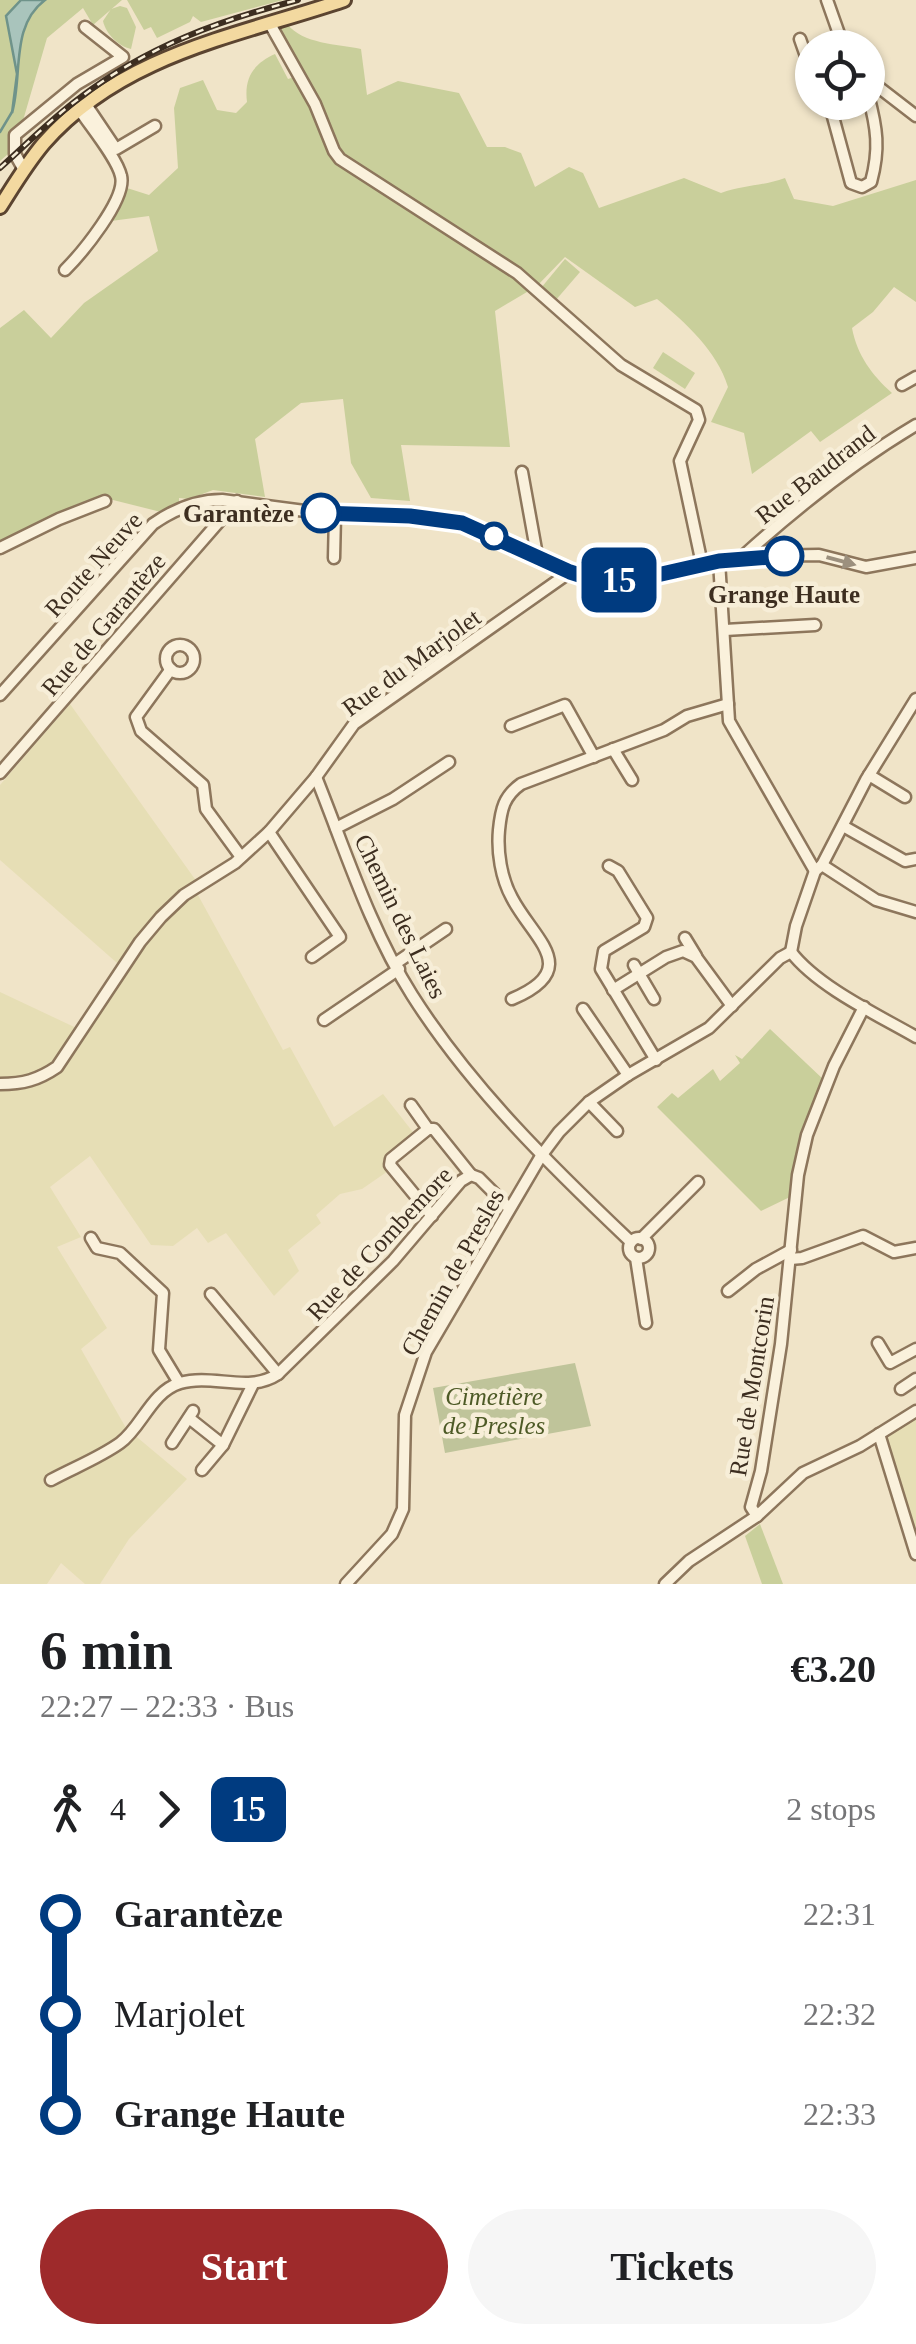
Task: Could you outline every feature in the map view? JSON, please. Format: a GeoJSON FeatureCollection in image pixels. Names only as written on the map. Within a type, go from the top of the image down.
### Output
{"type":"FeatureCollection","features":[{"type":"Feature","properties":{"kind":"main road"},"geometry":{"type":"LineString","coordinates":[[0,207],[42,145],[108,86],[162,57],[344,0]]}},
{"type":"Feature","properties":{"kind":"street"},"geometry":{"type":"LineString","coordinates":[[827,0],[838,30]]}},
{"type":"Feature","properties":{"kind":"street"},"geometry":{"type":"LineString","coordinates":[[270,24],[340,158],[517,274],[620,364],[696,410],[699,420],[680,461],[702,564]]}},
{"type":"Feature","properties":{"kind":"street"},"geometry":{"type":"LineString","coordinates":[[24,170],[15,154],[14,135],[77,84],[123,56],[84,28]]}},
{"type":"Feature","properties":{"kind":"street"},"geometry":{"type":"LineString","coordinates":[[885,92],[916,116]]}},
{"type":"Feature","properties":{"kind":"street"},"geometry":{"type":"LineString","coordinates":[[82,106],[116,149],[156,126]]}},
{"type":"Feature","properties":{"kind":"street"},"geometry":{"type":"LineString","coordinates":[[65,270],[86,250],[122,189],[121,174],[82,106]]}},
{"type":"Feature","properties":{"kind":"street"},"geometry":{"type":"LineString","coordinates":[[834,120],[851,183],[862,187],[871,182],[879,152],[875,120]]}},
{"type":"Feature","properties":{"kind":"street"},"geometry":{"type":"LineString","coordinates":[[902,384],[916,376]]}},
{"type":"Feature","properties":{"kind":"street","name":"Rue Baudrand"},"geometry":{"type":"LineString","coordinates":[[742,558],[886,443],[916,425]]}},
{"type":"Feature","properties":{"kind":"street"},"geometry":{"type":"LineString","coordinates":[[522,472],[537,555]]}},
{"type":"Feature","properties":{"kind":"street","name":"Route Neuve"},"geometry":{"type":"LineString","coordinates":[[0,695],[153,524],[205,501],[462,523],[595,580],[635,580],[702,564],[765,556],[819,555],[866,568],[916,558]]}},
{"type":"Feature","properties":{"kind":"street","name":"Rue de Garantèze"},"geometry":{"type":"LineString","coordinates":[[0,773],[237,501]]}},
{"type":"Feature","properties":{"kind":"street"},"geometry":{"type":"LineString","coordinates":[[0,548],[105,502]]}},
{"type":"Feature","properties":{"kind":"street"},"geometry":{"type":"LineString","coordinates":[[334,558],[335,515]]}},
{"type":"Feature","properties":{"kind":"street"},"geometry":{"type":"LineString","coordinates":[[763,538],[765,556]]}},
{"type":"Feature","properties":{"kind":"street"},"geometry":{"type":"LineString","coordinates":[[719,561],[729,721],[745,751],[818,868],[876,900],[916,912]]}},
{"type":"Feature","properties":{"kind":"street","name":"Rue du Marjolet"},"geometry":{"type":"LineString","coordinates":[[0,1084],[39,1079],[57,1067],[140,942],[161,917],[184,895],[241,857],[269,832],[357,721],[570,572]]}},
{"type":"Feature","properties":{"kind":"street"},"geometry":{"type":"LineString","coordinates":[[725,630],[815,625]]}},
{"type":"Feature","properties":{"kind":"street"},"geometry":{"type":"LineString","coordinates":[[171,670],[141,708],[136,718],[140,731],[204,784],[206,809],[241,857]]}},
{"type":"Feature","properties":{"kind":"street"},"geometry":{"type":"LineString","coordinates":[[916,699],[818,868],[796,926],[791,952],[798,962],[864,1007],[916,1037]]}},
{"type":"Feature","properties":{"kind":"street"},"geometry":{"type":"LineString","coordinates":[[512,1000],[545,980],[551,964],[544,943],[512,898],[502,871],[497,846],[506,794],[521,784],[664,730],[687,716],[728,704]]}},
{"type":"Feature","properties":{"kind":"street"},"geometry":{"type":"LineString","coordinates":[[512,726],[565,705],[594,757]]}},
{"type":"Feature","properties":{"kind":"street"},"geometry":{"type":"LineString","coordinates":[[613,748],[632,780]]}},
{"type":"Feature","properties":{"kind":"street"},"geometry":{"type":"LineString","coordinates":[[336,828],[393,800],[449,762]]}},
{"type":"Feature","properties":{"kind":"street"},"geometry":{"type":"LineString","coordinates":[[869,776],[905,797]]}},
{"type":"Feature","properties":{"kind":"street","name":"Chemin des Laies"},"geometry":{"type":"LineString","coordinates":[[316,777],[365,900],[397,966],[433,1026],[542,1156],[636,1240]]}},
{"type":"Feature","properties":{"kind":"street"},"geometry":{"type":"LineString","coordinates":[[843,826],[905,860],[916,860]]}},
{"type":"Feature","properties":{"kind":"street"},"geometry":{"type":"LineString","coordinates":[[269,832],[340,937],[312,956]]}},
{"type":"Feature","properties":{"kind":"street"},"geometry":{"type":"LineString","coordinates":[[609,866],[618,871],[647,918],[644,928],[604,951],[601,968],[656,1060]]}},
{"type":"Feature","properties":{"kind":"street"},"geometry":{"type":"LineString","coordinates":[[324,1020],[446,929]]}},
{"type":"Feature","properties":{"kind":"street"},"geometry":{"type":"LineString","coordinates":[[686,938],[732,1006]]}},
{"type":"Feature","properties":{"kind":"street"},"geometry":{"type":"LineString","coordinates":[[613,990],[637,969],[676,952],[696,957]]}},
{"type":"Feature","properties":{"kind":"street","name":"Chemin de Presles"},"geometry":{"type":"LineString","coordinates":[[346,1584],[392,1534],[403,1510],[404,1436],[411,1393],[426,1352],[542,1156],[589,1102],[709,1028],[791,952]]}},
{"type":"Feature","properties":{"kind":"street"},"geometry":{"type":"LineString","coordinates":[[637,969],[654,999]]}},
{"type":"Feature","properties":{"kind":"street","name":"Rue de Montcorin"},"geometry":{"type":"LineString","coordinates":[[756,1516],[751,1507],[761,1470],[781,1344],[798,1175],[806,1135],[864,1007]]}},
{"type":"Feature","properties":{"kind":"street"},"geometry":{"type":"LineString","coordinates":[[583,1009],[628,1075]]}},
{"type":"Feature","properties":{"kind":"street"},"geometry":{"type":"LineString","coordinates":[[589,1102],[617,1131]]}},
{"type":"Feature","properties":{"kind":"street"},"geometry":{"type":"LineString","coordinates":[[410,1105],[471,1174]]}},
{"type":"Feature","properties":{"kind":"street"},"geometry":{"type":"LineString","coordinates":[[428,1128],[390,1164],[432,1216]]}},
{"type":"Feature","properties":{"kind":"street","name":"Rue de Combemore"},"geometry":{"type":"LineString","coordinates":[[179,1383],[265,1383],[278,1374],[393,1261],[460,1181],[471,1174],[480,1178],[509,1208]]}},
{"type":"Feature","properties":{"kind":"street"},"geometry":{"type":"LineString","coordinates":[[636,1240],[698,1182]]}},
{"type":"Feature","properties":{"kind":"street"},"geometry":{"type":"LineString","coordinates":[[728,1291],[756,1269],[790,1255],[802,1258],[863,1236],[894,1252],[916,1248]]}},
{"type":"Feature","properties":{"kind":"street"},"geometry":{"type":"LineString","coordinates":[[50,1480],[119,1444],[157,1398],[179,1383],[160,1350],[162,1293],[120,1252],[97,1248],[90,1238]]}},
{"type":"Feature","properties":{"kind":"street"},"geometry":{"type":"LineString","coordinates":[[636,1240],[646,1242],[648,1250],[642,1258],[636,1258],[646,1323]]}},
{"type":"Feature","properties":{"kind":"street"},"geometry":{"type":"LineString","coordinates":[[211,1294],[278,1374]]}},
{"type":"Feature","properties":{"kind":"street"},"geometry":{"type":"LineString","coordinates":[[878,1343],[890,1364],[916,1348]]}},
{"type":"Feature","properties":{"kind":"street"},"geometry":{"type":"LineString","coordinates":[[901,1389],[916,1379]]}},
{"type":"Feature","properties":{"kind":"street"},"geometry":{"type":"LineString","coordinates":[[202,1470],[223,1445],[253,1384]]}},
{"type":"Feature","properties":{"kind":"street"},"geometry":{"type":"LineString","coordinates":[[665,1584],[689,1561],[756,1516],[803,1474],[916,1412]]}},
{"type":"Feature","properties":{"kind":"street"},"geometry":{"type":"LineString","coordinates":[[172,1443],[191,1415],[223,1445]]}},
{"type":"Feature","properties":{"kind":"street"},"geometry":{"type":"LineString","coordinates":[[879,1434],[916,1554]]}},
{"type":"Feature","properties":{"kind":"shaded area"},"geometry":{"type":"Polygon","coordinates":[[[70,704],[197,882],[193,886],[283,1050],[290,1047],[334,1127],[383,1094],[416,1136],[386,1161],[391,1169],[362,1189],[340,1194],[316,1215],[321,1223],[288,1250],[299,1271],[274,1296],[226,1233],[208,1243],[197,1228],[173,1246],[151,1245],[90,1156],[50,1187],[81,1237],[57,1247],[107,1328],[81,1349],[126,1428],[187,1479],[129,1539],[100,1584],[85,1584],[61,1563],[47,1584],[0,1584],[0,992],[87,1033],[125,970],[0,860],[0,785],[70,704]]]}},
{"type":"Feature","properties":{"kind":"shaded area"},"geometry":{"type":"Polygon","coordinates":[[[916,1416],[916,1537],[886,1439],[916,1416]]]}},
{"type":"Feature","properties":{"kind":"green space"},"geometry":{"type":"Polygon","coordinates":[[[0,0],[122,0],[93,25],[83,8],[47,38],[15,148],[0,161],[0,0]]]}},
{"type":"Feature","properties":{"kind":"green space"},"geometry":{"type":"Polygon","coordinates":[[[127,0],[283,0],[201,22],[193,16],[190,22],[157,38],[151,27],[144,30],[127,0]]]}},
{"type":"Feature","properties":{"kind":"green space"},"geometry":{"type":"Polygon","coordinates":[[[127,8],[136,27],[131,49],[113,39],[103,21],[111,9],[127,8]]]}},
{"type":"Feature","properties":{"kind":"green space"},"geometry":{"type":"Polygon","coordinates":[[[287,24],[302,36],[361,49],[367,95],[398,81],[459,93],[487,147],[505,147],[521,153],[535,187],[569,167],[583,173],[599,208],[684,178],[721,193],[785,178],[794,199],[833,206],[916,180],[916,302],[894,287],[873,312],[852,328],[866,364],[892,393],[820,442],[811,431],[752,474],[744,433],[711,422],[728,387],[716,361],[689,328],[657,299],[635,307],[565,257],[537,286],[342,156],[273,29],[287,24]]]}},
{"type":"Feature","properties":{"kind":"green space"},"geometry":{"type":"Polygon","coordinates":[[[275,54],[288,79],[294,77],[311,104],[328,153],[335,162],[516,275],[532,289],[495,311],[510,447],[401,445],[410,501],[371,498],[351,463],[343,399],[301,403],[255,439],[265,497],[213,490],[189,499],[179,498],[179,503],[161,512],[101,497],[80,503],[0,543],[0,328],[24,310],[51,338],[84,303],[158,251],[149,216],[111,221],[127,188],[149,195],[178,168],[174,108],[180,88],[203,80],[217,110],[236,113],[247,102],[252,73],[275,54]]]}},
{"type":"Feature","properties":{"kind":"green space"},"geometry":{"type":"Polygon","coordinates":[[[565,259],[580,272],[555,301],[541,288],[565,259]]]}},
{"type":"Feature","properties":{"kind":"green space"},"geometry":{"type":"Polygon","coordinates":[[[663,352],[695,373],[685,389],[653,368],[663,352]]]}},
{"type":"Feature","properties":{"kind":"green space"},"geometry":{"type":"Polygon","coordinates":[[[770,1029],[824,1080],[796,1153],[792,1196],[761,1211],[657,1107],[672,1093],[678,1098],[713,1069],[720,1081],[740,1063],[735,1055],[742,1059],[770,1029]]]}},
{"type":"Feature","properties":{"kind":"green space","name":"Cimetière de Presles"},"geometry":{"type":"Polygon","coordinates":[[[575,1363],[591,1426],[445,1453],[433,1388],[575,1363]]]}},
{"type":"Feature","properties":{"kind":"green space"},"geometry":{"type":"Polygon","coordinates":[[[760,1524],[783,1584],[762,1584],[745,1536],[760,1524]]]}},
{"type":"Feature","properties":{"kind":"water"},"geometry":{"type":"Polygon","coordinates":[[[21,0],[45,0],[34,11],[22,37],[12,113],[17,74],[6,16],[21,0]]]}},
{"type":"Feature","properties":{"kind":"waterway"},"geometry":{"type":"LineString","coordinates":[[0,132],[12,112]]}},
{"type":"Feature","properties":{"kind":"railway"},"geometry":{"type":"LineString","coordinates":[[0,168],[70,105],[131,64],[212,26],[298,0]]}},
{"type":"Feature","properties":{"kind":"bus line","name":"15"},"geometry":{"type":"LineString","coordinates":[[321,513],[410,516],[462,523],[595,580],[635,580],[719,561],[784,556]]}},
{"type":"Feature","properties":{"kind":"place","name":"Garantèze"},"geometry":{"type":"Point","coordinates":[321,513]}},
{"type":"Feature","properties":{"kind":"place","name":"Grange Haute"},"geometry":{"type":"Point","coordinates":[784,556]}}]}
